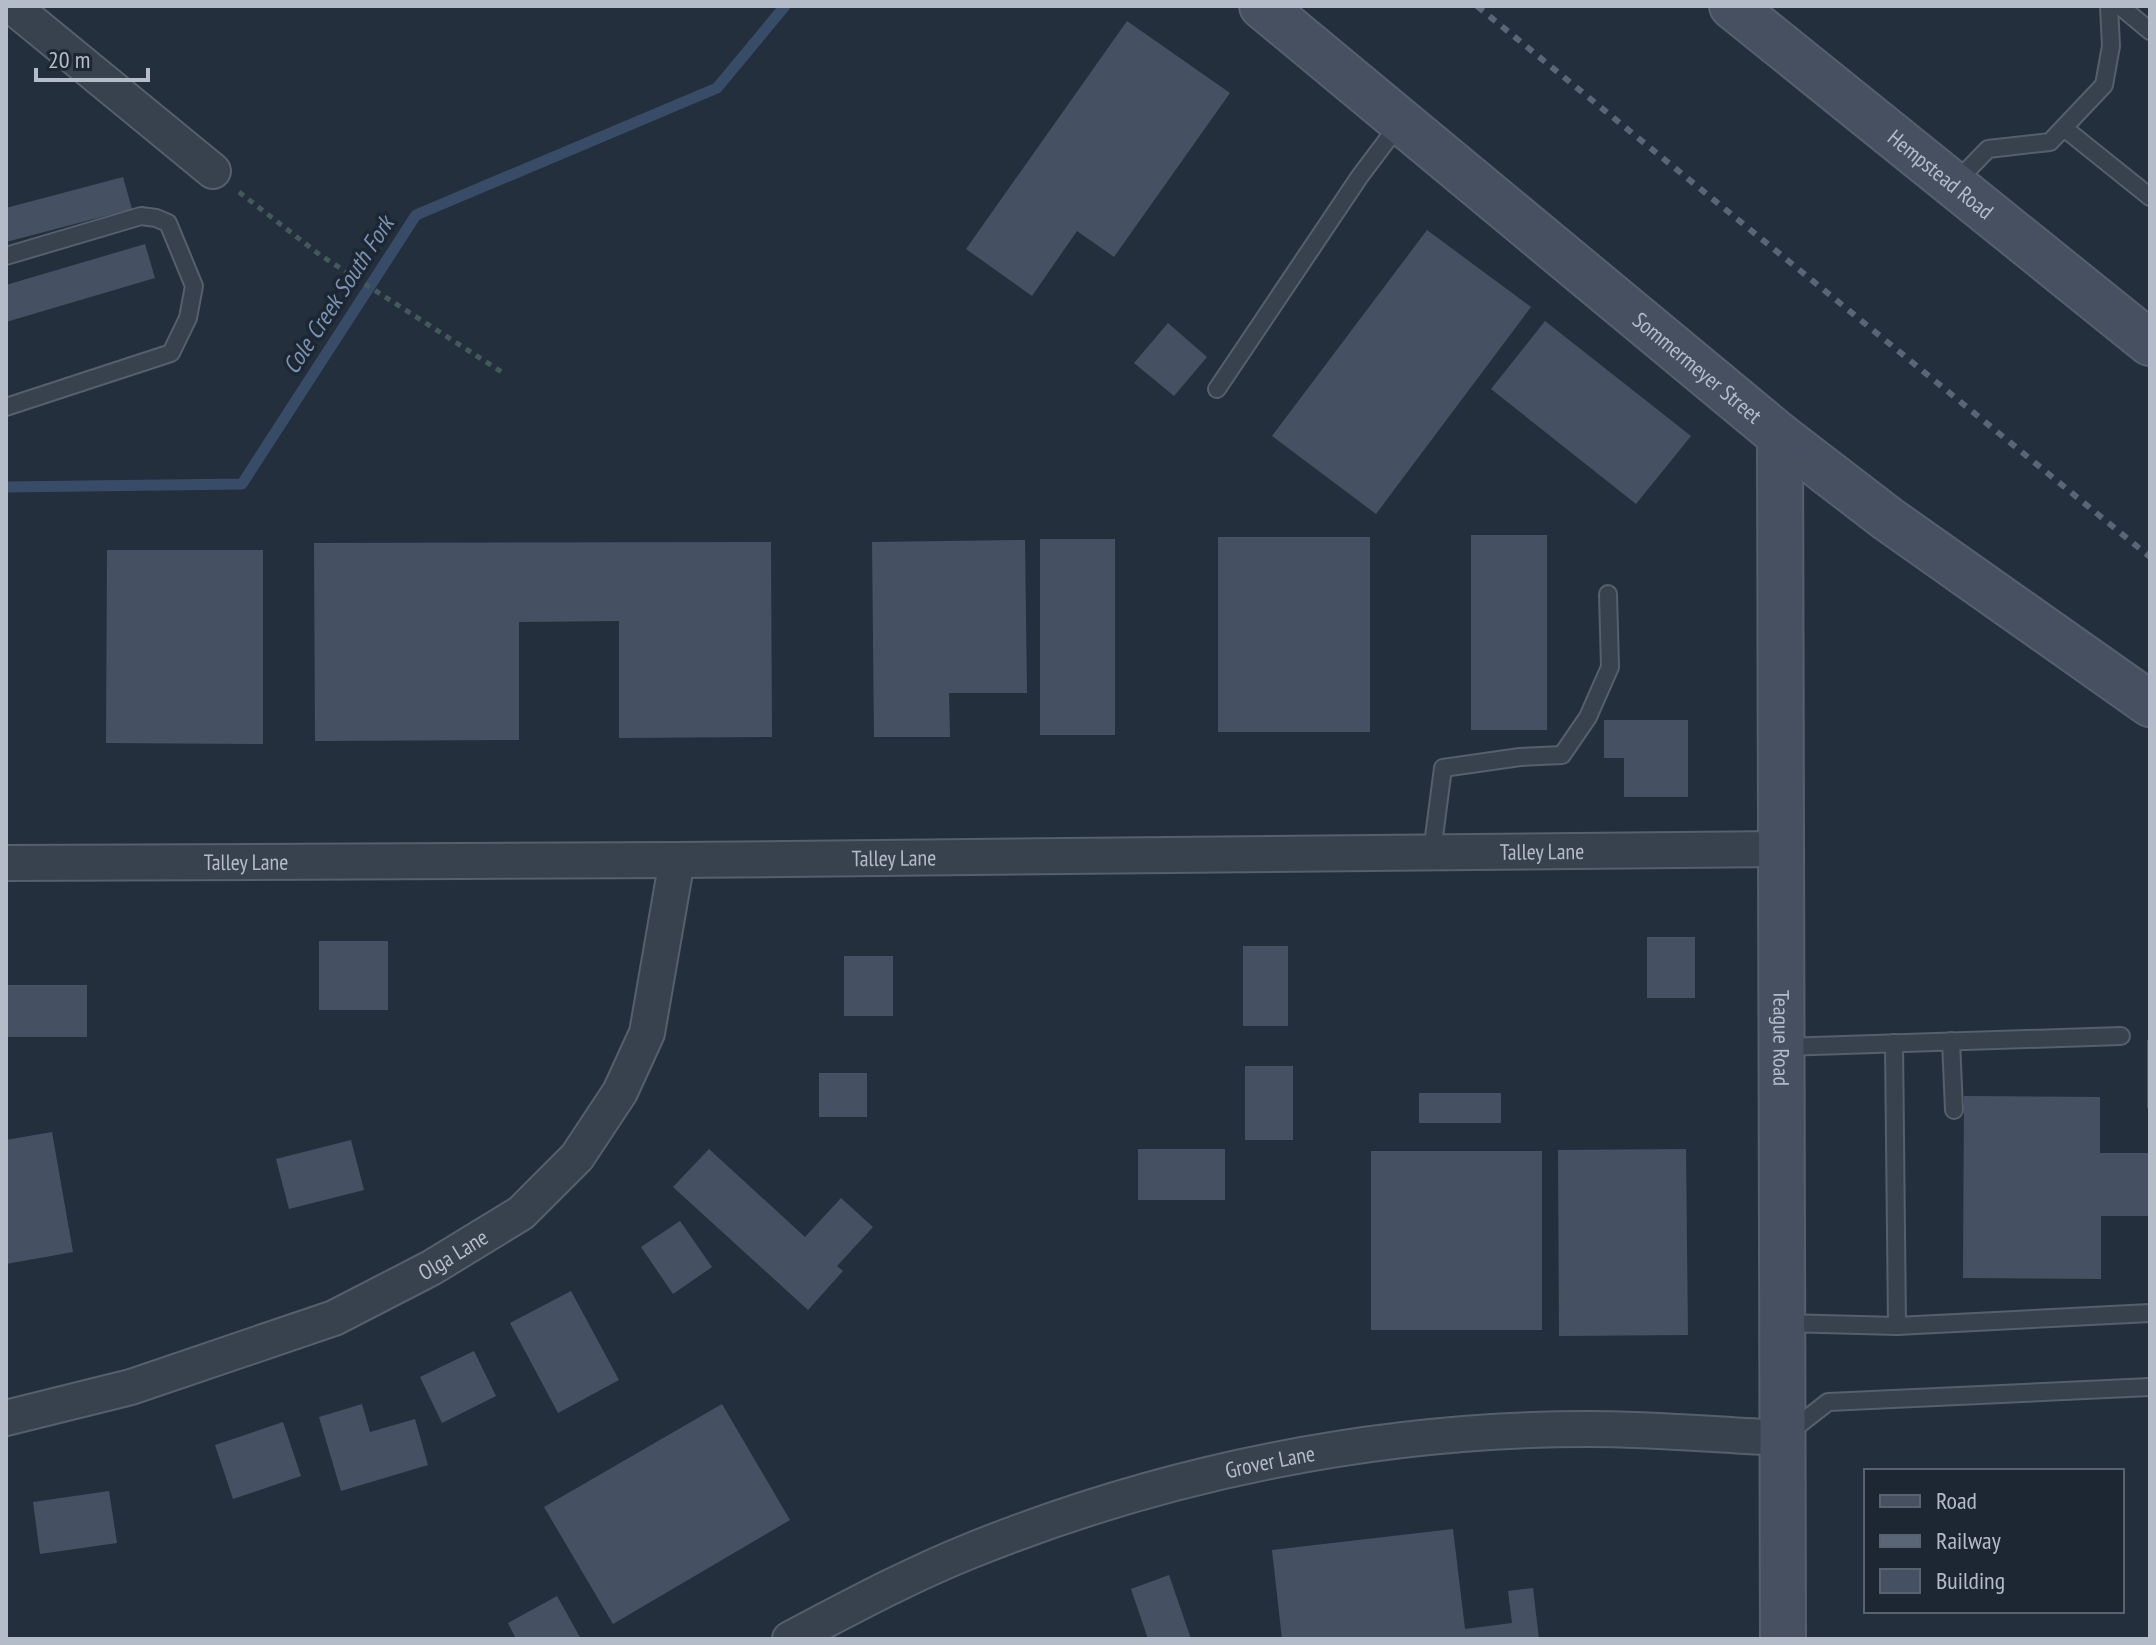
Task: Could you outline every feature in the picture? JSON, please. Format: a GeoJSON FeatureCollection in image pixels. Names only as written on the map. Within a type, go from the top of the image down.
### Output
{"type":"FeatureCollection","features":[{"type":"Feature","properties":{"kind":"street"},"geometry":{"type":"LineString","coordinates":[[12,6],[213,171]]}},
{"type":"Feature","properties":{"kind":"street","name":"Sommermeyer Street"},"geometry":{"type":"LineString","coordinates":[[1262,6],[1780,436],[1888,519],[2150,704]]}},
{"type":"Feature","properties":{"kind":"street","name":"Hempstead Road"},"geometry":{"type":"LineString","coordinates":[[1732,6],[2150,343]]}},
{"type":"Feature","properties":{"kind":"street","name":"Teague Road"},"geometry":{"type":"LineString","coordinates":[[1780,436],[1783,1639]]}},
{"type":"Feature","properties":{"kind":"street","name":"Talley Lane"},"geometry":{"type":"LineString","coordinates":[[6,863],[1781,849]]}},
{"type":"Feature","properties":{"kind":"street","name":"Olga Lane"},"geometry":{"type":"LineString","coordinates":[[6,1418],[131,1387],[334,1318],[431,1268],[521,1213],[577,1157],[620,1092],[647,1033],[677,860]]}},
{"type":"Feature","properties":{"kind":"street","name":"Grover Lane"},"geometry":{"type":"LineString","coordinates":[[790,1639],[968,1552],[1054,1520],[1197,1476],[1349,1447],[1466,1435],[1589,1429],[1783,1438]]}},
{"type":"Feature","properties":{"kind":"lane"},"geometry":{"type":"LineString","coordinates":[[1953,186],[1988,149],[2050,142],[2104,85],[2111,46],[2109,6]]}},
{"type":"Feature","properties":{"kind":"lane"},"geometry":{"type":"LineString","coordinates":[[2120,6],[2150,31]]}},
{"type":"Feature","properties":{"kind":"lane"},"geometry":{"type":"LineString","coordinates":[[1217,389],[1360,176],[1401,121]]}},
{"type":"Feature","properties":{"kind":"lane"},"geometry":{"type":"LineString","coordinates":[[2064,128],[2150,197]]}},
{"type":"Feature","properties":{"kind":"lane"},"geometry":{"type":"LineString","coordinates":[[6,256],[141,216],[156,218],[168,223],[194,286],[188,318],[171,353],[6,407]]}},
{"type":"Feature","properties":{"kind":"lane"},"geometry":{"type":"LineString","coordinates":[[1432,852],[1443,768],[1520,757],[1562,755],[1588,717],[1610,667],[1608,594]]}},
{"type":"Feature","properties":{"kind":"lane"},"geometry":{"type":"LineString","coordinates":[[1781,1047],[2121,1036]]}},
{"type":"Feature","properties":{"kind":"lane"},"geometry":{"type":"LineString","coordinates":[[1951,1041],[1954,1110]]}},
{"type":"Feature","properties":{"kind":"lane"},"geometry":{"type":"LineString","coordinates":[[1894,1043],[1897,1326]]}},
{"type":"Feature","properties":{"kind":"lane"},"geometry":{"type":"LineString","coordinates":[[1783,1323],[1897,1326],[2150,1313]]}},
{"type":"Feature","properties":{"kind":"lane"},"geometry":{"type":"LineString","coordinates":[[1783,1438],[1828,1402],[2150,1387]]}},
{"type":"Feature","properties":{"kind":"path"},"geometry":{"type":"LineString","coordinates":[[213,171],[320,255],[505,374]]}},
{"type":"Feature","properties":{"kind":"building"},"geometry":{"type":"Polygon","coordinates":[[[1127,21],[1230,93],[1114,257],[1077,231],[1032,296],[966,249],[1127,21]]]}},
{"type":"Feature","properties":{"kind":"building"},"geometry":{"type":"Polygon","coordinates":[[[123,177],[132,209],[6,242],[6,208],[123,177]]]}},
{"type":"Feature","properties":{"kind":"building"},"geometry":{"type":"Polygon","coordinates":[[[1427,230],[1531,307],[1376,514],[1272,436],[1427,230]]]}},
{"type":"Feature","properties":{"kind":"building"},"geometry":{"type":"Polygon","coordinates":[[[145,244],[155,278],[6,322],[6,285],[145,244]]]}},
{"type":"Feature","properties":{"kind":"building"},"geometry":{"type":"Polygon","coordinates":[[[1545,321],[1691,436],[1636,504],[1491,389],[1545,321]]]}},
{"type":"Feature","properties":{"kind":"building"},"geometry":{"type":"Polygon","coordinates":[[[1168,323],[1207,357],[1174,396],[1134,363],[1168,323]]]}},
{"type":"Feature","properties":{"kind":"building"},"geometry":{"type":"Polygon","coordinates":[[[1471,535],[1547,535],[1547,730],[1471,730],[1471,535]]]}},
{"type":"Feature","properties":{"kind":"building"},"geometry":{"type":"Polygon","coordinates":[[[1218,537],[1370,537],[1370,732],[1218,732],[1218,537]]]}},
{"type":"Feature","properties":{"kind":"building"},"geometry":{"type":"Polygon","coordinates":[[[1040,539],[1115,539],[1115,735],[1040,735],[1040,539]]]}},
{"type":"Feature","properties":{"kind":"building"},"geometry":{"type":"Polygon","coordinates":[[[1025,540],[1027,693],[949,693],[950,737],[874,737],[872,542],[1025,540]]]}},
{"type":"Feature","properties":{"kind":"building"},"geometry":{"type":"Polygon","coordinates":[[[771,542],[772,737],[619,738],[619,621],[519,622],[519,740],[315,741],[314,543],[771,542]]]}},
{"type":"Feature","properties":{"kind":"building"},"geometry":{"type":"Polygon","coordinates":[[[107,550],[263,550],[263,744],[106,743],[107,550]]]}},
{"type":"Feature","properties":{"kind":"building"},"geometry":{"type":"Polygon","coordinates":[[[1604,720],[1688,720],[1688,797],[1624,797],[1624,758],[1604,758],[1604,720]]]}},
{"type":"Feature","properties":{"kind":"building"},"geometry":{"type":"Polygon","coordinates":[[[1647,937],[1695,937],[1695,998],[1647,998],[1647,937]]]}},
{"type":"Feature","properties":{"kind":"building"},"geometry":{"type":"Polygon","coordinates":[[[319,941],[388,941],[388,1010],[319,1010],[319,941]]]}},
{"type":"Feature","properties":{"kind":"building"},"geometry":{"type":"Polygon","coordinates":[[[1243,946],[1288,946],[1288,1026],[1243,1026],[1243,946]]]}},
{"type":"Feature","properties":{"kind":"building"},"geometry":{"type":"Polygon","coordinates":[[[844,956],[893,956],[893,1016],[844,1016],[844,956]]]}},
{"type":"Feature","properties":{"kind":"building"},"geometry":{"type":"Polygon","coordinates":[[[6,985],[87,985],[87,1037],[6,1037],[6,985]]]}},
{"type":"Feature","properties":{"kind":"building"},"geometry":{"type":"Polygon","coordinates":[[[2147,1040],[2150,1040],[2150,1108],[2147,1108],[2147,1040]]]}},
{"type":"Feature","properties":{"kind":"building"},"geometry":{"type":"Polygon","coordinates":[[[1245,1066],[1293,1066],[1293,1140],[1245,1140],[1245,1066]]]}},
{"type":"Feature","properties":{"kind":"building"},"geometry":{"type":"Polygon","coordinates":[[[819,1073],[867,1073],[867,1117],[819,1117],[819,1073]]]}},
{"type":"Feature","properties":{"kind":"building"},"geometry":{"type":"Polygon","coordinates":[[[1419,1093],[1501,1093],[1501,1123],[1419,1123],[1419,1093]]]}},
{"type":"Feature","properties":{"kind":"building"},"geometry":{"type":"Polygon","coordinates":[[[1964,1096],[2100,1097],[2100,1153],[2150,1153],[2150,1216],[2101,1216],[2101,1279],[1963,1278],[1964,1096]]]}},
{"type":"Feature","properties":{"kind":"building"},"geometry":{"type":"Polygon","coordinates":[[[52,1132],[73,1252],[6,1264],[6,1140],[52,1132]]]}},
{"type":"Feature","properties":{"kind":"building"},"geometry":{"type":"Polygon","coordinates":[[[351,1140],[364,1190],[289,1209],[276,1159],[351,1140]]]}},
{"type":"Feature","properties":{"kind":"building"},"geometry":{"type":"Polygon","coordinates":[[[709,1149],[805,1237],[841,1198],[873,1227],[837,1266],[843,1271],[808,1310],[673,1187],[709,1149]]]}},
{"type":"Feature","properties":{"kind":"building"},"geometry":{"type":"Polygon","coordinates":[[[1138,1149],[1225,1149],[1225,1200],[1138,1200],[1138,1149]]]}},
{"type":"Feature","properties":{"kind":"building"},"geometry":{"type":"Polygon","coordinates":[[[1686,1149],[1688,1335],[1559,1336],[1558,1150],[1686,1149]]]}},
{"type":"Feature","properties":{"kind":"building"},"geometry":{"type":"Polygon","coordinates":[[[1371,1151],[1542,1151],[1542,1330],[1371,1330],[1371,1151]]]}},
{"type":"Feature","properties":{"kind":"building"},"geometry":{"type":"Polygon","coordinates":[[[680,1221],[712,1267],[673,1294],[641,1247],[680,1221]]]}},
{"type":"Feature","properties":{"kind":"building"},"geometry":{"type":"Polygon","coordinates":[[[571,1291],[619,1380],[558,1413],[510,1323],[571,1291]]]}},
{"type":"Feature","properties":{"kind":"building"},"geometry":{"type":"Polygon","coordinates":[[[474,1351],[496,1396],[442,1423],[420,1377],[474,1351]]]}},
{"type":"Feature","properties":{"kind":"building"},"geometry":{"type":"Polygon","coordinates":[[[362,1404],[370,1432],[415,1419],[428,1465],[341,1491],[319,1417],[362,1404]]]}},
{"type":"Feature","properties":{"kind":"building"},"geometry":{"type":"Polygon","coordinates":[[[722,1404],[790,1520],[613,1624],[544,1507],[722,1404]]]}},
{"type":"Feature","properties":{"kind":"building"},"geometry":{"type":"Polygon","coordinates":[[[283,1422],[301,1476],[233,1499],[215,1445],[283,1422]]]}},
{"type":"Feature","properties":{"kind":"building"},"geometry":{"type":"Polygon","coordinates":[[[109,1491],[117,1543],[40,1554],[33,1502],[109,1491]]]}},
{"type":"Feature","properties":{"kind":"building"},"geometry":{"type":"Polygon","coordinates":[[[1453,1529],[1465,1629],[1512,1623],[1508,1591],[1533,1588],[1539,1639],[1282,1639],[1272,1550],[1453,1529]]]}},
{"type":"Feature","properties":{"kind":"building"},"geometry":{"type":"Polygon","coordinates":[[[1169,1575],[1191,1639],[1148,1639],[1131,1589],[1169,1575]]]}},
{"type":"Feature","properties":{"kind":"building"},"geometry":{"type":"Polygon","coordinates":[[[557,1596],[581,1639],[516,1639],[508,1623],[557,1596]]]}},
{"type":"Feature","properties":{"kind":"waterway","name":"Cole Creek South Fork"},"geometry":{"type":"LineString","coordinates":[[6,487],[242,484],[416,215],[717,88],[785,6]]}},
{"type":"Feature","properties":{"kind":"railway"},"geometry":{"type":"LineString","coordinates":[[1477,6],[2150,557]]}}]}
